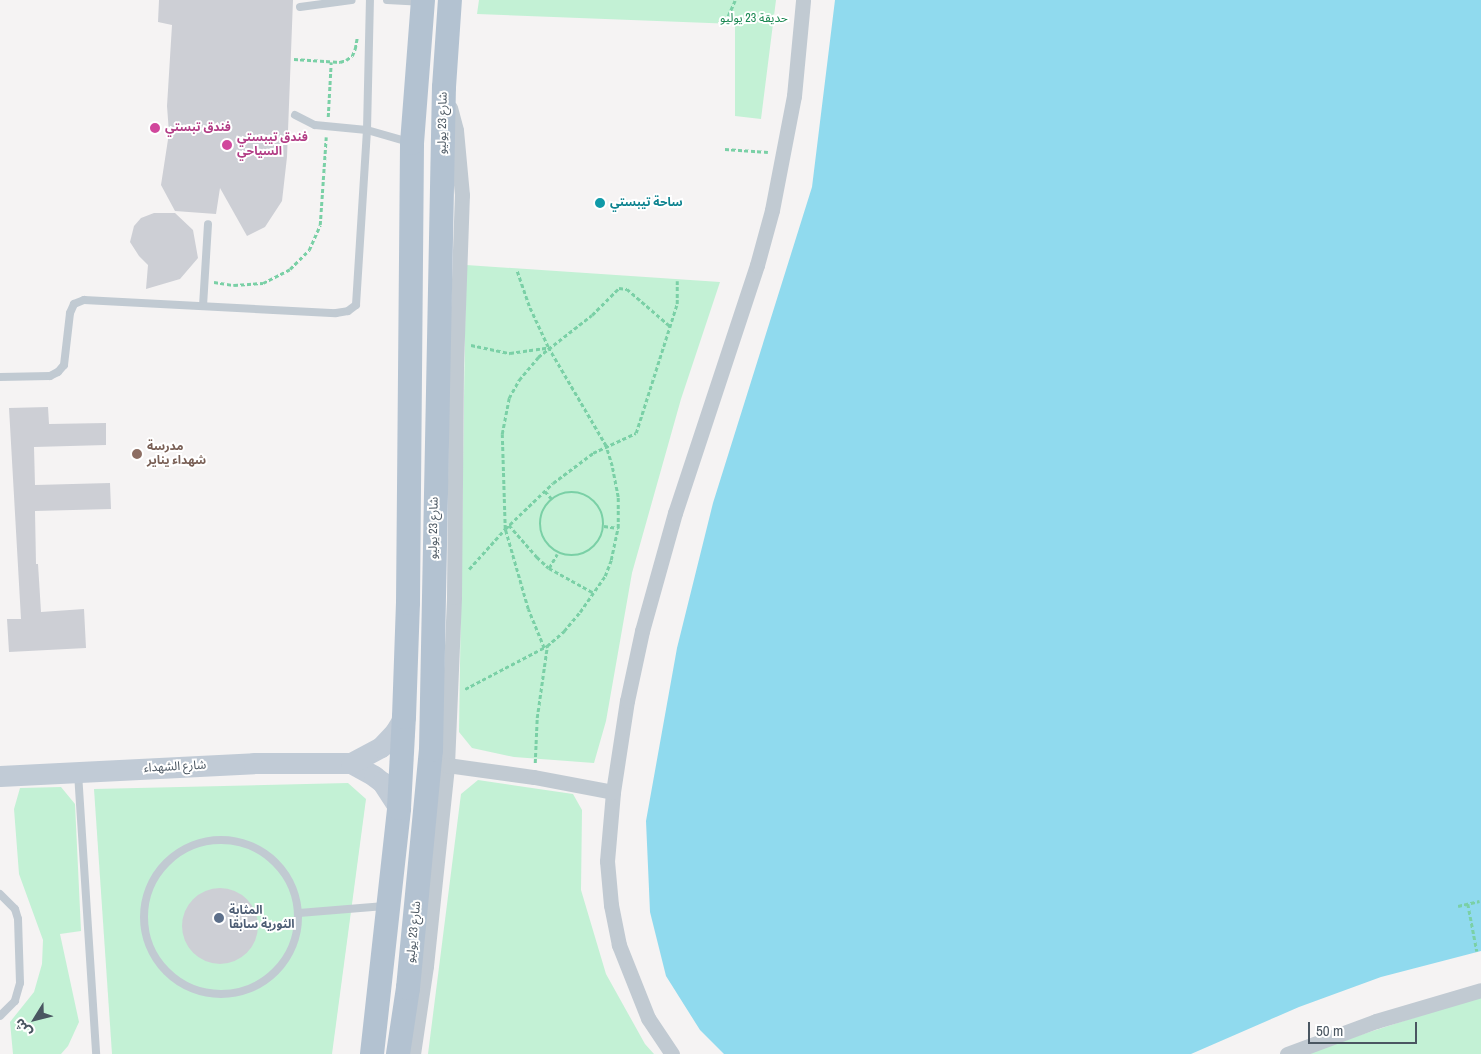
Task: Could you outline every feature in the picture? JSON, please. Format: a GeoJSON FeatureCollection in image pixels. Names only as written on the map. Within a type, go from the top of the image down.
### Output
{"type":"FeatureCollection","features":[{"type":"Feature","properties":{"kind":"main road"},"geometry":{"type":"LineString","coordinates":[[423,1],[450,2]]}},
{"type":"Feature","properties":{"kind":"main road","name":"شارع 23 يوليو"},"geometry":{"type":"LineString","coordinates":[[372,1054],[399,808],[404,717],[408,603],[412,143],[423,1]]}},
{"type":"Feature","properties":{"kind":"main road","name":"شارع 23 يوليو"},"geometry":{"type":"LineString","coordinates":[[398,1054],[408,988],[425,827],[443,610],[444,87],[450,2]]}},
{"type":"Feature","properties":{"kind":"street"},"geometry":{"type":"LineString","coordinates":[[672,1054],[648,1018],[619,945],[611,905],[606,861],[613,792],[627,700],[642,631],[675,513],[757,265],[772,210],[785,152],[794,96],[803,0]]}},
{"type":"Feature","properties":{"kind":"street"},"geometry":{"type":"LineString","coordinates":[[414,1054],[428,947],[447,765],[450,697],[443,610],[454,587],[457,339],[462,195],[456,130],[444,87]]}},
{"type":"Feature","properties":{"kind":"street","name":"شارع الشهداء"},"geometry":{"type":"LineString","coordinates":[[0,776],[254,763],[351,763],[381,747],[395,732],[404,717]]}},
{"type":"Feature","properties":{"kind":"street"},"geometry":{"type":"LineString","coordinates":[[351,763],[378,779],[399,808]]}},
{"type":"Feature","properties":{"kind":"street"},"geometry":{"type":"LineString","coordinates":[[447,765],[534,777],[613,792]]}},
{"type":"Feature","properties":{"kind":"street"},"geometry":{"type":"LineString","coordinates":[[1287,1054],[1376,1021],[1481,990]]}},
{"type":"Feature","properties":{"kind":"lane"},"geometry":{"type":"LineString","coordinates":[[300,7],[352,0]]}},
{"type":"Feature","properties":{"kind":"lane"},"geometry":{"type":"LineString","coordinates":[[0,377],[50,376],[58,372],[64,365],[70,313],[74,304],[84,300],[336,313],[348,311],[356,305],[367,130],[370,0]]}},
{"type":"Feature","properties":{"kind":"lane"},"geometry":{"type":"LineString","coordinates":[[387,0],[423,1]]}},
{"type":"Feature","properties":{"kind":"lane"},"geometry":{"type":"LineString","coordinates":[[295,116],[316,125],[367,130],[412,143]]}},
{"type":"Feature","properties":{"kind":"lane"},"geometry":{"type":"LineString","coordinates":[[203,306],[208,224]]}},
{"type":"Feature","properties":{"kind":"lane"},"geometry":{"type":"LineString","coordinates":[[78,773],[96,1054]]}},
{"type":"Feature","properties":{"kind":"lane"},"geometry":{"type":"LineString","coordinates":[[226,840],[234,840],[266,854],[290,880],[299,913],[293,947],[273,976],[242,992],[208,994],[176,980],[153,954],[143,920],[149,886],[170,858],[200,842],[226,840]]}},
{"type":"Feature","properties":{"kind":"lane"},"geometry":{"type":"LineString","coordinates":[[0,894],[16,909],[20,983],[15,1001],[0,1016]]}},
{"type":"Feature","properties":{"kind":"lane"},"geometry":{"type":"LineString","coordinates":[[299,913],[389,906]]}},
{"type":"Feature","properties":{"kind":"path"},"geometry":{"type":"LineString","coordinates":[[728,16],[735,0]]}},
{"type":"Feature","properties":{"kind":"path"},"geometry":{"type":"LineString","coordinates":[[294,59],[331,62],[346,60],[352,56],[356,49],[358,33]]}},
{"type":"Feature","properties":{"kind":"path"},"geometry":{"type":"LineString","coordinates":[[205,281],[234,285],[263,284],[290,269],[309,250],[320,225],[331,62]]}},
{"type":"Feature","properties":{"kind":"path"},"geometry":{"type":"LineString","coordinates":[[724,149],[785,152]]}},
{"type":"Feature","properties":{"kind":"path"},"geometry":{"type":"LineString","coordinates":[[450,697],[546,647],[572,622],[605,576],[612,560],[618,528],[618,497],[606,446],[548,348],[529,306],[517,271]]}},
{"type":"Feature","properties":{"kind":"path"},"geometry":{"type":"LineString","coordinates":[[454,587],[504,529],[544,490],[575,466],[606,446],[629,438],[637,431],[678,298],[677,280]]}},
{"type":"Feature","properties":{"kind":"path"},"geometry":{"type":"LineString","coordinates":[[534,777],[537,718],[546,647],[528,609],[504,529],[502,434],[506,408],[519,380],[548,348],[592,315],[616,290],[627,289],[670,326]]}},
{"type":"Feature","properties":{"kind":"path"},"geometry":{"type":"LineString","coordinates":[[457,339],[476,346],[510,354],[548,348]]}},
{"type":"Feature","properties":{"kind":"path"},"geometry":{"type":"LineString","coordinates":[[544,490],[552,499]]}},
{"type":"Feature","properties":{"kind":"path"},"geometry":{"type":"LineString","coordinates":[[567,493],[582,494],[596,503],[603,518],[604,526],[599,541],[588,552],[573,556],[557,553],[545,542],[540,527],[542,511],[552,499],[567,493]]}},
{"type":"Feature","properties":{"kind":"path"},"geometry":{"type":"LineString","coordinates":[[509,525],[549,568],[594,593]]}},
{"type":"Feature","properties":{"kind":"path"},"geometry":{"type":"LineString","coordinates":[[604,526],[618,528]]}},
{"type":"Feature","properties":{"kind":"path"},"geometry":{"type":"LineString","coordinates":[[549,568],[557,553]]}},
{"type":"Feature","properties":{"kind":"path"},"geometry":{"type":"LineString","coordinates":[[1458,906],[1479,901]]}},
{"type":"Feature","properties":{"kind":"path"},"geometry":{"type":"LineString","coordinates":[[1468,904],[1477,951]]}},
{"type":"Feature","properties":{"kind":"green space","name":"حديقة 23 يوليو"},"geometry":{"type":"Polygon","coordinates":[[[479,0],[776,0],[761,119],[735,116],[735,24],[477,14],[479,0]]]}},
{"type":"Feature","properties":{"kind":"green space"},"geometry":{"type":"Polygon","coordinates":[[[466,265],[720,282],[681,399],[632,573],[606,721],[594,763],[514,757],[472,748],[459,732],[466,265]]]}},
{"type":"Feature","properties":{"kind":"green space"},"geometry":{"type":"Polygon","coordinates":[[[478,780],[573,794],[582,810],[581,890],[606,974],[645,1044],[654,1054],[428,1054],[461,794],[478,780]]]}},
{"type":"Feature","properties":{"kind":"green space"},"geometry":{"type":"Polygon","coordinates":[[[348,783],[366,799],[332,1054],[112,1054],[94,789],[348,783]]]}},
{"type":"Feature","properties":{"kind":"green space"},"geometry":{"type":"Polygon","coordinates":[[[61,787],[75,804],[81,931],[60,934],[79,1022],[68,1046],[61,1054],[13,1054],[10,1022],[34,992],[42,964],[43,940],[19,874],[14,809],[20,788],[61,787]]]}},
{"type":"Feature","properties":{"kind":"green space"},"geometry":{"type":"Polygon","coordinates":[[[1481,996],[1481,1054],[1305,1054],[1314,1050],[1481,996]]]}},
{"type":"Feature","properties":{"kind":"water"},"geometry":{"type":"Polygon","coordinates":[[[835,0],[1481,0],[1481,951],[1381,977],[1299,1007],[1191,1054],[724,1054],[700,1030],[666,976],[650,912],[646,821],[677,648],[713,503],[812,187],[835,0]]]}},
{"type":"Feature","properties":{"kind":"building","name":"فندق تيبستي السياحي"},"geometry":{"type":"Polygon","coordinates":[[[159,0],[293,0],[287,157],[282,201],[265,227],[247,236],[220,188],[216,214],[175,211],[161,185],[169,133],[167,106],[172,25],[158,22],[159,0]]]}},
{"type":"Feature","properties":{"kind":"building"},"geometry":{"type":"Polygon","coordinates":[[[154,213],[175,213],[193,230],[198,258],[180,279],[146,289],[148,265],[139,256],[130,242],[134,226],[141,218],[154,213]]]}},
{"type":"Feature","properties":{"kind":"building"},"geometry":{"type":"Polygon","coordinates":[[[48,407],[49,424],[106,423],[106,445],[34,447],[35,485],[110,483],[111,509],[35,511],[36,564],[38,564],[41,612],[84,609],[86,648],[9,652],[7,619],[21,619],[9,408],[48,407]]]}},
{"type":"Feature","properties":{"kind":"building"},"geometry":{"type":"Polygon","coordinates":[[[220,888],[235,891],[247,899],[255,911],[258,926],[255,941],[247,953],[235,961],[220,964],[205,961],[193,953],[185,941],[182,926],[185,911],[193,899],[205,891],[220,888]]]}},
{"type":"Feature","properties":{"kind":"place","name":"فندق تبستي"},"geometry":{"type":"Point","coordinates":[155,128]}},
{"type":"Feature","properties":{"kind":"place","name":"فندق تيبستي السياحي"},"geometry":{"type":"Point","coordinates":[227,145]}},
{"type":"Feature","properties":{"kind":"place","name":"ساحة تيبستي"},"geometry":{"type":"Point","coordinates":[600,203]}},
{"type":"Feature","properties":{"kind":"place","name":"مدرسة شهداء يناير"},"geometry":{"type":"Point","coordinates":[137,454]}},
{"type":"Feature","properties":{"kind":"place","name":"المثابة الثورية سابقا"},"geometry":{"type":"Point","coordinates":[219,918]}}]}
